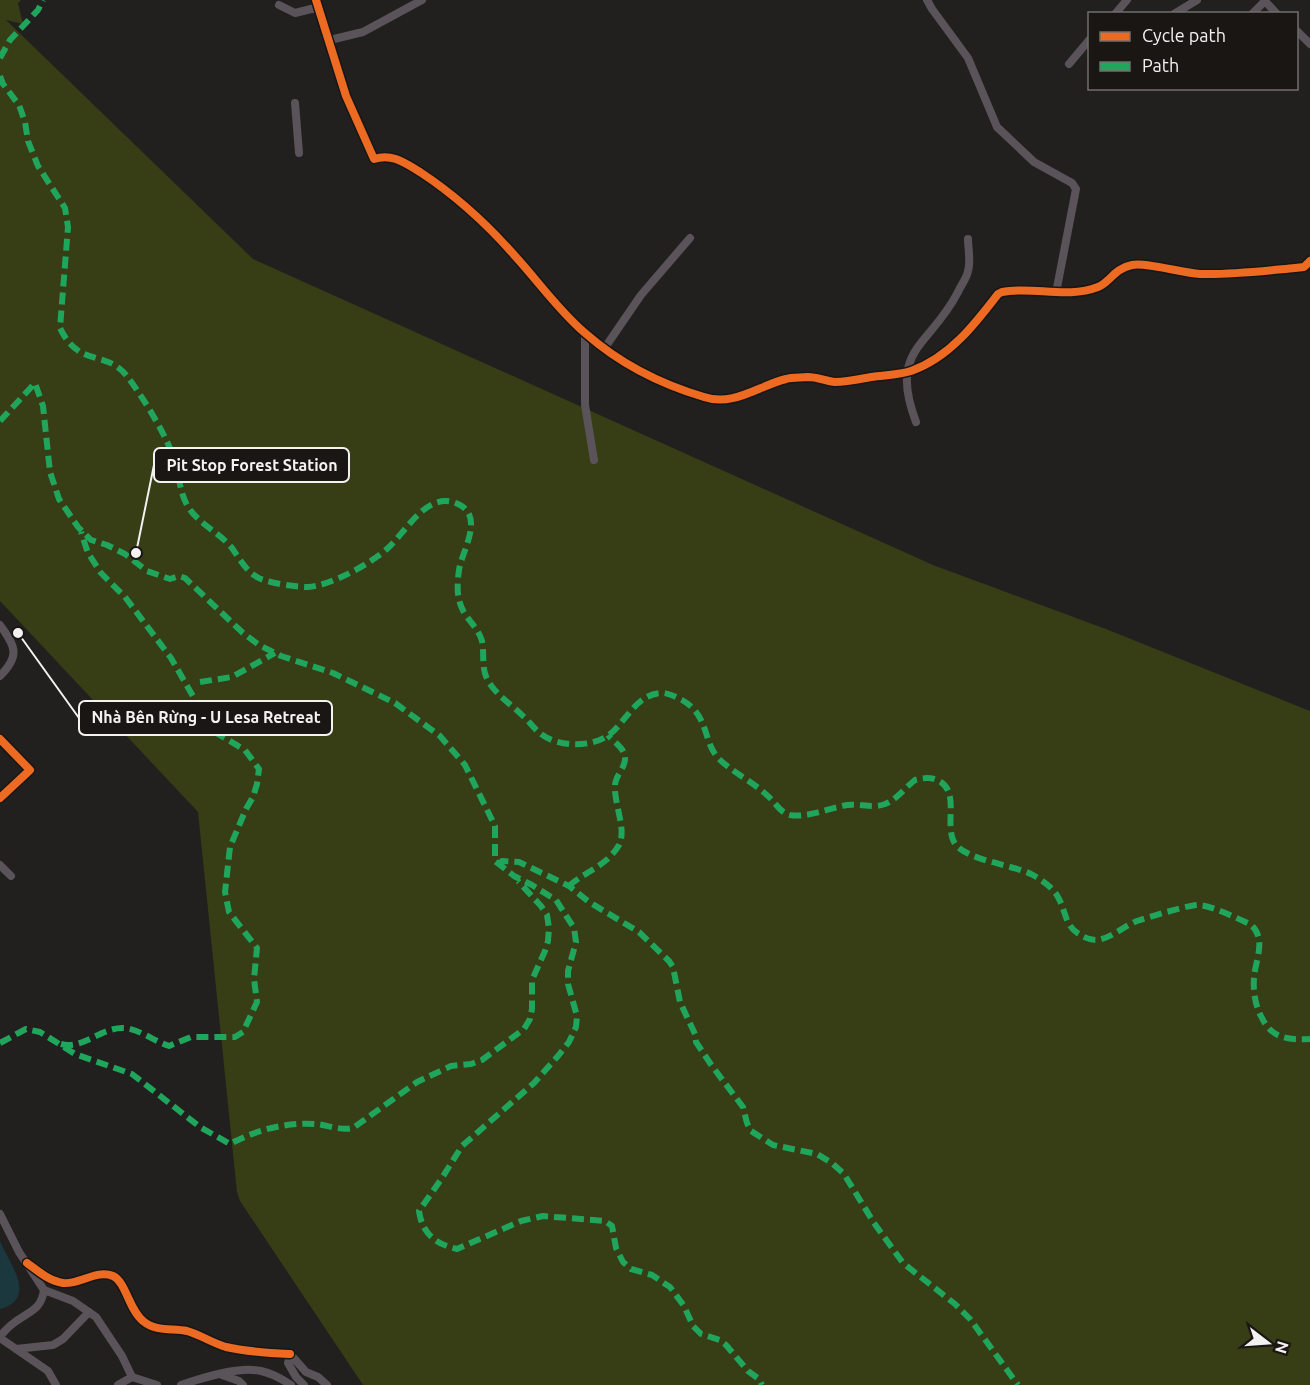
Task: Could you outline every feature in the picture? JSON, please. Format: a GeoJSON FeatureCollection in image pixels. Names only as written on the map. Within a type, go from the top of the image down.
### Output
{"type":"FeatureCollection","features":[{"type":"Feature","properties":{"kind":"street"},"geometry":{"type":"LineString","coordinates":[[330,40],[363,32],[422,0]]}},
{"type":"Feature","properties":{"kind":"street"},"geometry":{"type":"LineString","coordinates":[[927,0],[968,58],[997,127],[1034,162],[1072,183],[1076,189],[1056,292]]}},
{"type":"Feature","properties":{"kind":"street"},"geometry":{"type":"LineString","coordinates":[[1117,12],[1127,0]]}},
{"type":"Feature","properties":{"kind":"street"},"geometry":{"type":"LineString","coordinates":[[1177,12],[1197,0]]}},
{"type":"Feature","properties":{"kind":"street"},"geometry":{"type":"LineString","coordinates":[[1254,12],[1265,0],[1275,12]]}},
{"type":"Feature","properties":{"kind":"street"},"geometry":{"type":"LineString","coordinates":[[279,5],[295,13],[318,3],[346,96],[374,159],[384,156],[402,162],[433,181],[467,208],[513,253],[585,334],[604,349],[651,378],[704,398],[719,401],[736,398],[788,378],[813,377],[836,382],[906,372],[931,362],[952,346],[975,324],[998,294],[1009,291],[1056,292],[1100,286],[1110,276],[1131,265],[1179,272],[1222,274],[1304,267],[1310,261]]}},
{"type":"Feature","properties":{"kind":"street"},"geometry":{"type":"LineString","coordinates":[[1298,32],[1310,44]]}},
{"type":"Feature","properties":{"kind":"street"},"geometry":{"type":"LineString","coordinates":[[1069,64],[1088,40]]}},
{"type":"Feature","properties":{"kind":"street"},"geometry":{"type":"LineString","coordinates":[[295,103],[299,153]]}},
{"type":"Feature","properties":{"kind":"street"},"geometry":{"type":"LineString","coordinates":[[604,349],[641,295],[690,238]]}},
{"type":"Feature","properties":{"kind":"street"},"geometry":{"type":"LineString","coordinates":[[916,422],[910,407],[906,372],[919,343],[950,307],[968,271],[968,239]]}},
{"type":"Feature","properties":{"kind":"street"},"geometry":{"type":"LineString","coordinates":[[585,334],[585,405],[594,460]]}},
{"type":"Feature","properties":{"kind":"street"},"geometry":{"type":"LineString","coordinates":[[0,625],[9,637],[14,656],[11,665],[0,676]]}},
{"type":"Feature","properties":{"kind":"street"},"geometry":{"type":"LineString","coordinates":[[0,739],[30,770],[0,798]]}},
{"type":"Feature","properties":{"kind":"street"},"geometry":{"type":"LineString","coordinates":[[0,865],[10,876]]}},
{"type":"Feature","properties":{"kind":"street"},"geometry":{"type":"LineString","coordinates":[[0,1214],[10,1236],[44,1290],[72,1301],[96,1317],[122,1356],[132,1377],[157,1385]]}},
{"type":"Feature","properties":{"kind":"street"},"geometry":{"type":"LineString","coordinates":[[27,1263],[44,1276],[63,1283],[82,1281],[100,1275],[115,1277],[123,1287],[133,1311],[146,1323],[190,1332],[224,1346],[290,1354],[306,1372],[318,1377],[327,1385]]}},
{"type":"Feature","properties":{"kind":"street"},"geometry":{"type":"LineString","coordinates":[[44,1290],[43,1300],[38,1306],[13,1323],[0,1337],[48,1371],[56,1385]]}},
{"type":"Feature","properties":{"kind":"street"},"geometry":{"type":"LineString","coordinates":[[16,1349],[53,1345],[63,1339],[89,1312]]}},
{"type":"Feature","properties":{"kind":"street"},"geometry":{"type":"LineString","coordinates":[[290,1354],[288,1363],[304,1385]]}},
{"type":"Feature","properties":{"kind":"street"},"geometry":{"type":"LineString","coordinates":[[187,1384],[252,1369],[260,1370],[291,1385]]}},
{"type":"Feature","properties":{"kind":"street"},"geometry":{"type":"LineString","coordinates":[[220,1375],[232,1378],[243,1385]]}},
{"type":"Feature","properties":{"kind":"street"},"geometry":{"type":"LineString","coordinates":[[118,1385],[132,1377]]}},
{"type":"Feature","properties":{"kind":"green space"},"geometry":{"type":"Polygon","coordinates":[[[0,0],[21,0],[18,3],[23,24],[6,20],[253,259],[933,565],[1106,629],[1310,711],[1310,1385],[363,1385],[240,1201],[237,1192],[198,812],[0,601],[0,0]]]}},
{"type":"Feature","properties":{"kind":"water"},"geometry":{"type":"Polygon","coordinates":[[[0,1241],[18,1280],[19,1289],[17,1297],[11,1304],[0,1309],[0,1241]]]}},
{"type":"Feature","properties":{"kind":"marked path"},"geometry":{"type":"LineString","coordinates":[[0,58],[10,40],[38,10],[43,0]]}},
{"type":"Feature","properties":{"kind":"marked path"},"geometry":{"type":"LineString","coordinates":[[0,76],[3,84],[19,105],[28,141],[38,166],[65,208],[68,227],[60,328],[75,349],[83,354],[109,362],[126,375],[151,412],[168,444],[183,497],[190,510],[227,542],[253,574],[267,581],[296,586],[308,587],[328,583],[361,567],[381,554],[428,507],[438,502],[448,501],[460,505],[467,511],[471,526],[459,570],[460,603],[481,637],[484,668],[490,684],[541,734],[565,743],[593,742],[609,735],[639,702],[655,694],[664,693],[691,706],[702,721],[710,744],[719,759],[790,815],[811,814],[847,805],[880,806],[896,798],[915,780],[932,778],[944,785],[948,791],[951,834],[959,848],[978,858],[1025,871],[1044,882],[1057,895],[1071,927],[1085,937],[1094,940],[1101,939],[1137,921],[1195,905],[1211,908],[1250,924],[1259,942],[1254,988],[1256,1003],[1262,1018],[1271,1030],[1282,1037],[1310,1039]]}},
{"type":"Feature","properties":{"kind":"marked path"},"geometry":{"type":"LineString","coordinates":[[0,421],[35,383],[43,406],[50,472],[59,499],[78,527],[91,540],[125,554],[147,571],[170,579],[179,576],[185,578],[243,633],[259,645],[281,656],[333,673],[395,703],[440,736],[465,765],[495,826],[495,861],[514,876],[556,900],[574,928],[576,942],[568,971],[568,984],[577,1016],[576,1027],[569,1042],[534,1083],[462,1146],[419,1211],[423,1226],[436,1241],[457,1249],[521,1221],[543,1216],[605,1221],[612,1226],[616,1248],[623,1262],[631,1269],[652,1275],[670,1287],[684,1306],[693,1326],[701,1334],[720,1340],[726,1345],[762,1385]]}},
{"type":"Feature","properties":{"kind":"marked path"},"geometry":{"type":"LineString","coordinates":[[61,1044],[77,1044],[108,1031],[124,1028],[169,1046],[191,1037],[235,1037],[243,1032],[257,1002],[254,979],[257,948],[229,912],[225,892],[230,847],[253,797],[259,769],[245,750],[213,731],[171,658],[125,597],[101,573],[88,553],[81,532]]}},
{"type":"Feature","properties":{"kind":"marked path"},"geometry":{"type":"LineString","coordinates":[[200,682],[232,677],[275,653]]}},
{"type":"Feature","properties":{"kind":"marked path"},"geometry":{"type":"LineString","coordinates":[[569,886],[602,864],[614,852],[621,839],[615,786],[625,757],[620,747],[608,735]]}},
{"type":"Feature","properties":{"kind":"marked path"},"geometry":{"type":"LineString","coordinates":[[498,865],[502,861],[519,862],[569,886],[589,902],[639,932],[669,961],[673,967],[680,1002],[695,1034],[696,1042],[743,1107],[751,1131],[773,1145],[817,1154],[844,1174],[874,1223],[903,1263],[955,1304],[970,1319],[1018,1385]]}},
{"type":"Feature","properties":{"kind":"marked path"},"geometry":{"type":"LineString","coordinates":[[0,1043],[26,1029],[40,1032],[75,1054],[132,1074],[200,1127],[230,1144],[261,1131],[294,1124],[353,1128],[417,1082],[451,1066],[471,1064],[482,1060],[524,1029],[530,1019],[532,1009],[532,980],[545,951],[549,928],[547,915],[518,881]]}},
{"type":"Feature","properties":{"kind":"cycle path"},"geometry":{"type":"LineString","coordinates":[[316,0],[346,96],[374,159],[387,157],[404,162],[458,200],[504,244],[557,306],[598,344],[626,363],[656,379],[704,397],[735,398],[791,378],[811,377],[839,382],[911,371],[925,365],[949,349],[1002,292],[1086,290],[1102,285],[1121,269],[1138,264],[1200,274],[1224,274],[1304,267],[1310,261]]}},
{"type":"Feature","properties":{"kind":"cycle path"},"geometry":{"type":"LineString","coordinates":[[0,739],[30,770],[0,798]]}},
{"type":"Feature","properties":{"kind":"cycle path"},"geometry":{"type":"LineString","coordinates":[[27,1263],[48,1278],[63,1283],[101,1274],[113,1276],[121,1284],[138,1316],[153,1327],[187,1331],[234,1349],[290,1354]]}},
{"type":"Feature","properties":{"kind":"place","name":"Pit Stop Forest Station"},"geometry":{"type":"Point","coordinates":[136,553]}},
{"type":"Feature","properties":{"kind":"place","name":"Nhà Bên Rừng - U Lesa Retreat"},"geometry":{"type":"Point","coordinates":[18,633]}}]}
